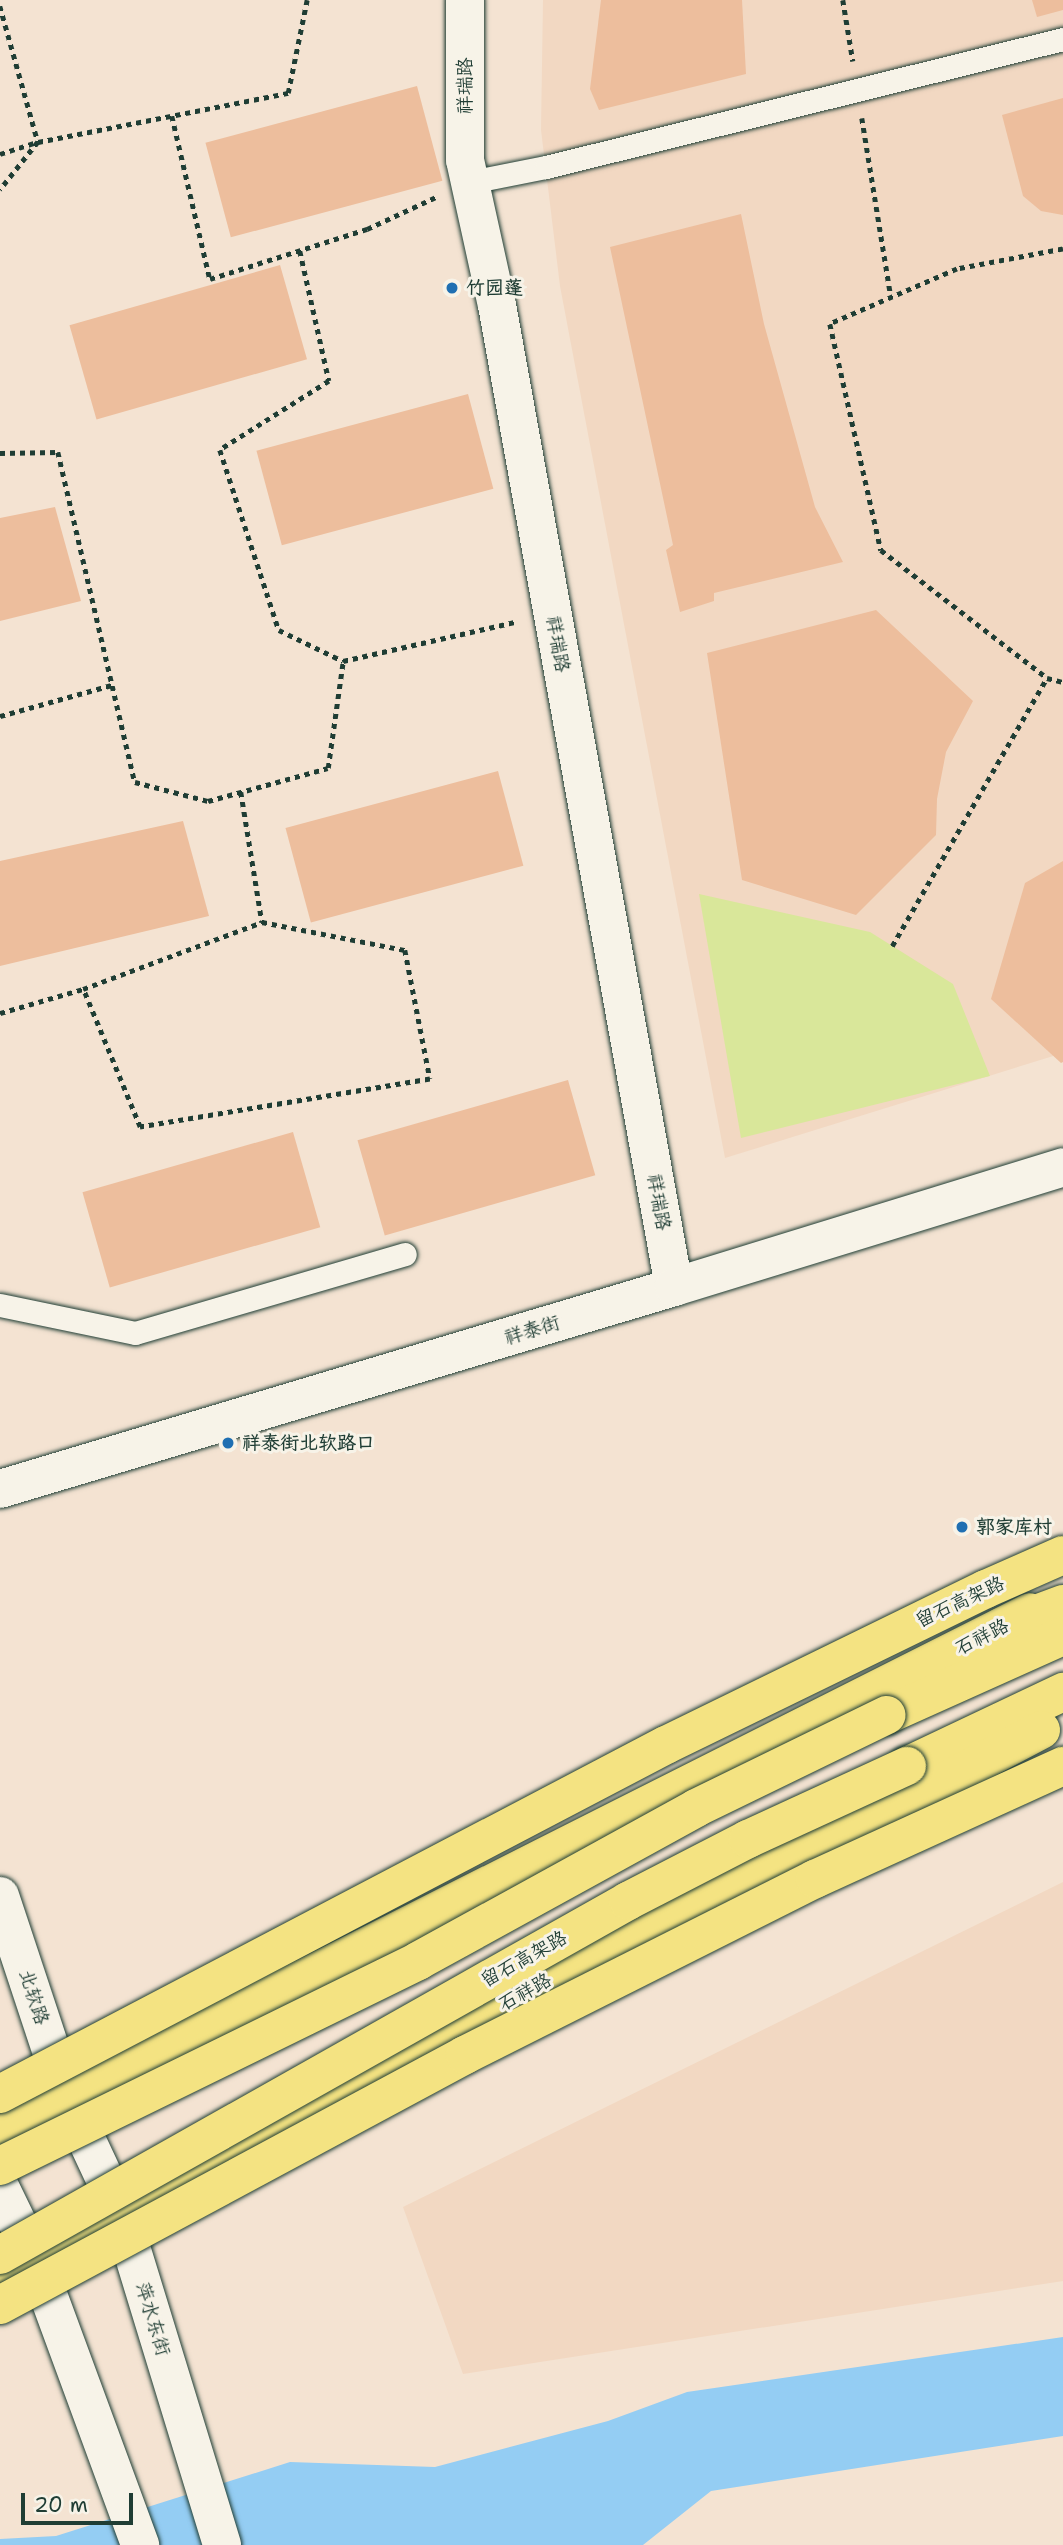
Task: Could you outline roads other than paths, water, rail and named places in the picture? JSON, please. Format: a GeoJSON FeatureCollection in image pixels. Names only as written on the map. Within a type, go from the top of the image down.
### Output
{"type":"FeatureCollection","features":[{"type":"Feature","properties":{"kind":"main road","name":"留石高架路"},"geometry":{"type":"LineString","coordinates":[[0,2094],[666,1745],[986,1589],[1063,1555]]}},
{"type":"Feature","properties":{"kind":"main road","name":"石祥路"},"geometry":{"type":"LineString","coordinates":[[0,2131],[1063,1595]]}},
{"type":"Feature","properties":{"kind":"main road"},"geometry":{"type":"LineString","coordinates":[[1001,1627],[1063,1604]]}},
{"type":"Feature","properties":{"kind":"main road"},"geometry":{"type":"LineString","coordinates":[[0,2166],[418,1961],[696,1808],[887,1715],[1063,1636]]}},
{"type":"Feature","properties":{"kind":"main road","name":"留石高架路"},"geometry":{"type":"LineString","coordinates":[[18,2257],[628,1901],[748,1839],[910,1782],[1063,1692]]}},
{"type":"Feature","properties":{"kind":"main road"},"geometry":{"type":"LineString","coordinates":[[910,1782],[1063,1718]]}},
{"type":"Feature","properties":{"kind":"main road","name":"石祥路"},"geometry":{"type":"LineString","coordinates":[[0,2279],[18,2257],[120,2211],[910,1782],[1063,1731]]}},
{"type":"Feature","properties":{"kind":"main road"},"geometry":{"type":"LineString","coordinates":[[0,2305],[465,2055],[816,1879],[1063,1766]]}},
{"type":"Feature","properties":{"kind":"street","name":"祥瑞路"},"geometry":{"type":"LineString","coordinates":[[465,0],[465,160],[497,305],[674,1287]]}},
{"type":"Feature","properties":{"kind":"street","name":"祥泰街"},"geometry":{"type":"LineString","coordinates":[[0,1489],[1063,1167]]}},
{"type":"Feature","properties":{"kind":"street","name":"北软路"},"geometry":{"type":"LineString","coordinates":[[0,1896],[67,2098]]}},
{"type":"Feature","properties":{"kind":"street","name":"萍水东街"},"geometry":{"type":"LineString","coordinates":[[67,2098],[120,2211],[222,2545]]}},
{"type":"Feature","properties":{"kind":"street"},"geometry":{"type":"LineString","coordinates":[[0,2187],[18,2257],[117,2480],[140,2545]]}},
{"type":"Feature","properties":{"kind":"lane"},"geometry":{"type":"LineString","coordinates":[[470,181],[546,167],[1063,39]]}},
{"type":"Feature","properties":{"kind":"lane"},"geometry":{"type":"LineString","coordinates":[[0,1305],[135,1333],[405,1254]]}},
{"type":"Feature","properties":{"kind":"water"},"geometry":{"type":"Polygon","coordinates":[[[1063,2337],[1063,2436],[711,2491],[643,2545],[0,2545],[0,2539],[56,2536],[290,2462],[435,2467],[608,2421],[687,2392],[1063,2337]]]}},
{"type":"Feature","properties":{"kind":"place","name":"竹园蓬"},"geometry":{"type":"Point","coordinates":[452,288]}},
{"type":"Feature","properties":{"kind":"place","name":"祥泰街北软路口"},"geometry":{"type":"Point","coordinates":[228,1443]}},
{"type":"Feature","properties":{"kind":"place","name":"郭家库村"},"geometry":{"type":"Point","coordinates":[962,1527]}}]}
